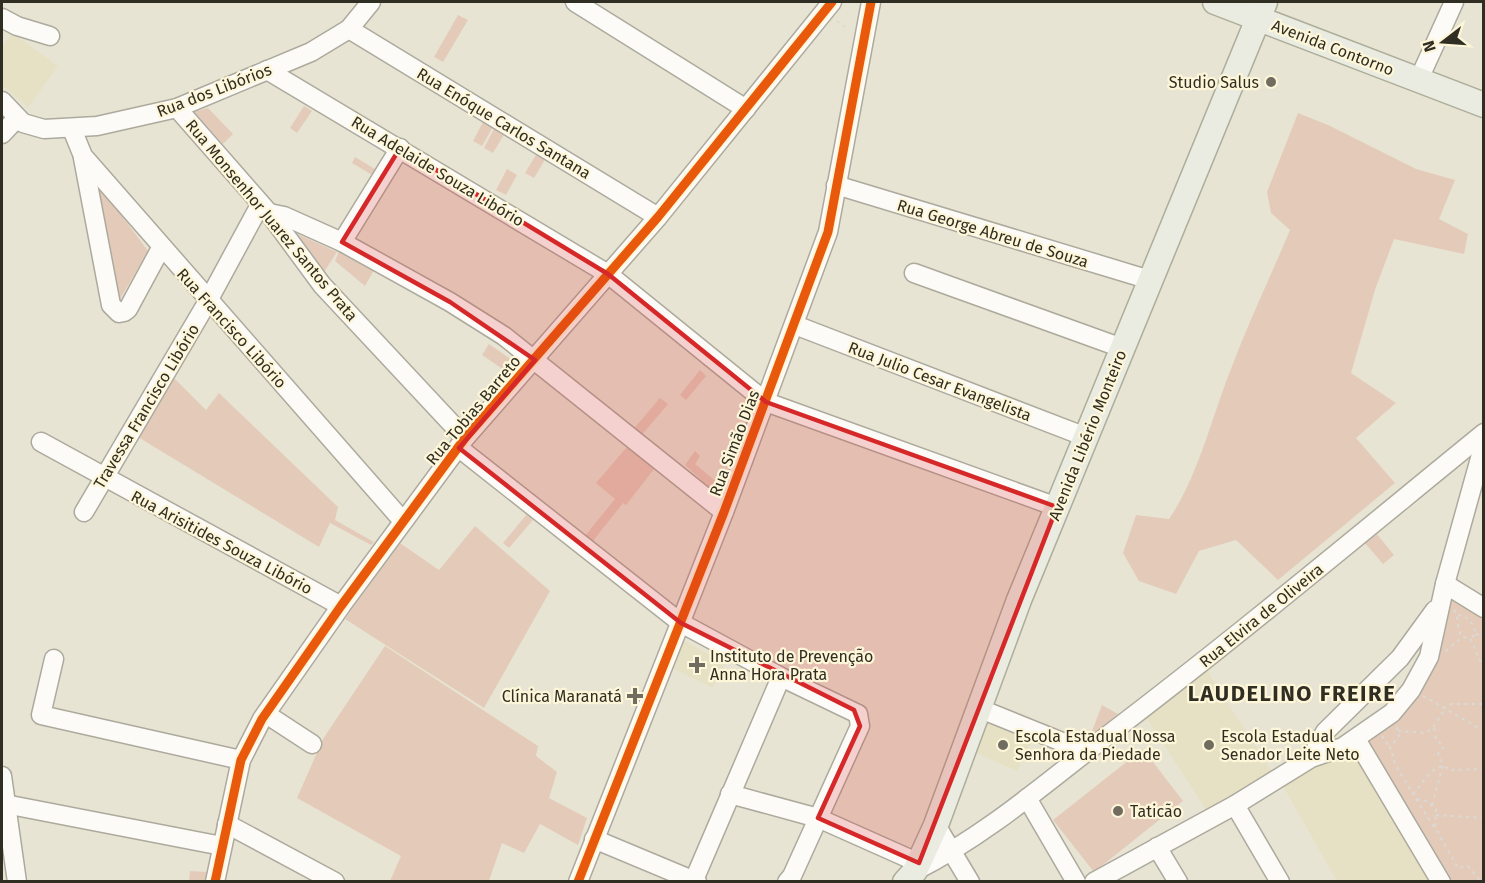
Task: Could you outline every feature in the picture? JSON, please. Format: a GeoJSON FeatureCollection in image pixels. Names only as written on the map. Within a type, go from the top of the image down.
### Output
{"type":"FeatureCollection","features":[{"type":"Feature","properties":{"kind":"main road","name":"Avenida Contorno"},"geometry":{"type":"LineString","coordinates":[[1215,2],[1262,10],[1484,105]]}},
{"type":"Feature","properties":{"kind":"main road","name":"Avenida Libério Monteiro"},"geometry":{"type":"LineString","coordinates":[[913,872],[936,825],[978,708],[1057,507],[1262,10]]}},
{"type":"Feature","properties":{"kind":"street","name":"Rua dos Libórios"},"geometry":{"type":"LineString","coordinates":[[17,118],[31,127],[72,129],[128,121],[177,108],[311,52],[349,29],[371,2]]}},
{"type":"Feature","properties":{"kind":"street"},"geometry":{"type":"LineString","coordinates":[[575,2],[746,109]]}},
{"type":"Feature","properties":{"kind":"street","name":"Rua Simão Dias"},"geometry":{"type":"LineString","coordinates":[[578,882],[724,512],[828,232],[871,2]]}},
{"type":"Feature","properties":{"kind":"street"},"geometry":{"type":"LineString","coordinates":[[1419,79],[1454,2]]}},
{"type":"Feature","properties":{"kind":"street","name":"Rua Tobias Barreto"},"geometry":{"type":"LineString","coordinates":[[215,882],[241,760],[266,714],[341,606],[402,520],[462,443],[658,217],[827,7]]}},
{"type":"Feature","properties":{"kind":"street"},"geometry":{"type":"LineString","coordinates":[[2,18],[17,26],[50,36]]}},
{"type":"Feature","properties":{"kind":"street","name":"Rua Enóque Carlos Santana"},"geometry":{"type":"LineString","coordinates":[[349,29],[658,217]]}},
{"type":"Feature","properties":{"kind":"street","name":"Rua Adelaide Souza Libório"},"geometry":{"type":"LineString","coordinates":[[267,70],[608,274],[766,402],[1057,507]]}},
{"type":"Feature","properties":{"kind":"street"},"geometry":{"type":"LineString","coordinates":[[2,100],[17,118],[2,134]]}},
{"type":"Feature","properties":{"kind":"street","name":"Rua Monsenhor Juarez Santos Prata"},"geometry":{"type":"LineString","coordinates":[[177,108],[265,209],[322,285],[462,443],[681,623],[781,677],[854,710],[860,718],[860,726],[818,818]]}},
{"type":"Feature","properties":{"kind":"street","name":"Rua Francisco Libório"},"geometry":{"type":"LineString","coordinates":[[72,129],[82,156],[402,520]]}},
{"type":"Feature","properties":{"kind":"street"},"geometry":{"type":"LineString","coordinates":[[342,242],[400,148]]}},
{"type":"Feature","properties":{"kind":"street"},"geometry":{"type":"LineString","coordinates":[[82,156],[111,305],[114,309],[124,312],[128,309],[161,248]]}},
{"type":"Feature","properties":{"kind":"street","name":"Rua George Abreu de Souza"},"geometry":{"type":"LineString","coordinates":[[836,185],[1150,280]]}},
{"type":"Feature","properties":{"kind":"street"},"geometry":{"type":"LineString","coordinates":[[265,209],[342,242],[450,302],[504,336],[724,512]]}},
{"type":"Feature","properties":{"kind":"street","name":"Travessa Francisco Libório"},"geometry":{"type":"LineString","coordinates":[[84,512],[265,209]]}},
{"type":"Feature","properties":{"kind":"street"},"geometry":{"type":"LineString","coordinates":[[914,273],[1122,348]]}},
{"type":"Feature","properties":{"kind":"street","name":"Rua Julio Cesar Evangelista"},"geometry":{"type":"LineString","coordinates":[[795,325],[1086,437]]}},
{"type":"Feature","properties":{"kind":"street","name":"Rua Elvira de Oliveira"},"geometry":{"type":"LineString","coordinates":[[913,872],[952,852],[1087,752],[1203,662],[1484,433]]}},
{"type":"Feature","properties":{"kind":"street","name":"Rua Arisitides Souza Libório"},"geometry":{"type":"LineString","coordinates":[[41,442],[341,606]]}},
{"type":"Feature","properties":{"kind":"street"},"geometry":{"type":"LineString","coordinates":[[1327,745],[1356,739],[1392,713],[1411,690],[1429,657],[1444,589],[1480,476],[1484,444]]}},
{"type":"Feature","properties":{"kind":"street"},"geometry":{"type":"LineString","coordinates":[[1444,589],[1484,608]]}},
{"type":"Feature","properties":{"kind":"street"},"geometry":{"type":"LineString","coordinates":[[1094,882],[1235,805],[1311,758],[1327,745],[1413,644],[1444,589]]}},
{"type":"Feature","properties":{"kind":"street"},"geometry":{"type":"LineString","coordinates":[[54,659],[34,714],[241,760]]}},
{"type":"Feature","properties":{"kind":"street"},"geometry":{"type":"LineString","coordinates":[[594,839],[695,881],[781,677]]}},
{"type":"Feature","properties":{"kind":"street"},"geometry":{"type":"LineString","coordinates":[[978,708],[1087,752]]}},
{"type":"Feature","properties":{"kind":"street"},"geometry":{"type":"LineString","coordinates":[[266,714],[312,744]]}},
{"type":"Feature","properties":{"kind":"street"},"geometry":{"type":"LineString","coordinates":[[1356,739],[1441,882]]}},
{"type":"Feature","properties":{"kind":"street"},"geometry":{"type":"LineString","coordinates":[[2,776],[16,882]]}},
{"type":"Feature","properties":{"kind":"street"},"geometry":{"type":"LineString","coordinates":[[730,794],[818,818],[913,872]]}},
{"type":"Feature","properties":{"kind":"street"},"geometry":{"type":"LineString","coordinates":[[1027,798],[1077,882]]}},
{"type":"Feature","properties":{"kind":"street"},"geometry":{"type":"LineString","coordinates":[[4,804],[222,846]]}},
{"type":"Feature","properties":{"kind":"street"},"geometry":{"type":"LineString","coordinates":[[1235,805],[1280,882]]}},
{"type":"Feature","properties":{"kind":"street"},"geometry":{"type":"LineString","coordinates":[[787,882],[792,876],[818,818]]}},
{"type":"Feature","properties":{"kind":"street"},"geometry":{"type":"LineString","coordinates":[[227,824],[335,882]]}},
{"type":"Feature","properties":{"kind":"street"},"geometry":{"type":"LineString","coordinates":[[936,825],[970,882]]}},
{"type":"Feature","properties":{"kind":"street"},"geometry":{"type":"LineString","coordinates":[[1158,847],[1178,882]]}},
{"type":"Feature","properties":{"kind":"path"},"geometry":{"type":"LineString","coordinates":[[827,7],[850,31]]}},
{"type":"Feature","properties":{"kind":"path"},"geometry":{"type":"LineString","coordinates":[[1462,637],[1458,631],[1458,615],[1469,619],[1476,634],[1484,637]]}},
{"type":"Feature","properties":{"kind":"path"},"geometry":{"type":"LineString","coordinates":[[1442,654],[1462,637],[1470,638],[1476,634]]}},
{"type":"Feature","properties":{"kind":"path"},"geometry":{"type":"LineString","coordinates":[[1470,638],[1484,670]]}},
{"type":"Feature","properties":{"kind":"path"},"geometry":{"type":"LineString","coordinates":[[1421,695],[1484,731]]}},
{"type":"Feature","properties":{"kind":"path"},"geometry":{"type":"LineString","coordinates":[[1398,731],[1426,733],[1434,726],[1444,709],[1451,704],[1484,704]]}},
{"type":"Feature","properties":{"kind":"path"},"geometry":{"type":"LineString","coordinates":[[1434,726],[1436,740],[1444,746],[1438,754],[1443,765],[1449,770],[1484,770]]}},
{"type":"Feature","properties":{"kind":"path"},"geometry":{"type":"LineString","coordinates":[[1395,764],[1458,868],[1468,866],[1482,881]]}},
{"type":"Feature","properties":{"kind":"path"},"geometry":{"type":"LineString","coordinates":[[1413,794],[1431,772],[1443,765]]}},
{"type":"Feature","properties":{"kind":"path"},"geometry":{"type":"LineString","coordinates":[[1432,805],[1443,765]]}},
{"type":"Feature","properties":{"kind":"path"},"geometry":{"type":"LineString","coordinates":[[1416,799],[1427,801],[1436,809],[1435,827]]}},
{"type":"Feature","properties":{"kind":"path"},"geometry":{"type":"LineString","coordinates":[[1436,815],[1484,818]]}},
{"type":"Feature","properties":{"kind":"highlighted area"},"geometry":{"type":"Polygon","coordinates":[[[400,148],[608,274],[766,402],[1057,507],[919,863],[818,818],[860,726],[854,710],[681,623],[459,448],[535,360],[450,302],[342,242],[400,148]]]}},
{"type":"Feature","properties":{"kind":"shaded area"},"geometry":{"type":"Polygon","coordinates":[[[458,15],[468,20],[443,62],[434,57],[458,15]]]}},
{"type":"Feature","properties":{"kind":"shaded area"},"geometry":{"type":"Polygon","coordinates":[[[13,34],[58,66],[28,107],[2,85],[2,46],[13,34]]]}},
{"type":"Feature","properties":{"kind":"shaded area"},"geometry":{"type":"Polygon","coordinates":[[[304,106],[312,111],[297,133],[290,128],[304,106]]]}},
{"type":"Feature","properties":{"kind":"shaded area"},"geometry":{"type":"Polygon","coordinates":[[[208,108],[233,134],[223,144],[194,112],[208,108]]]}},
{"type":"Feature","properties":{"kind":"shaded area"},"geometry":{"type":"Polygon","coordinates":[[[1298,113],[1328,125],[1416,169],[1455,180],[1439,219],[1468,234],[1464,254],[1394,239],[1375,290],[1351,373],[1396,403],[1356,438],[1395,483],[1278,580],[1236,540],[1199,551],[1176,594],[1139,581],[1123,553],[1136,515],[1169,519],[1196,467],[1236,356],[1290,230],[1271,213],[1267,192],[1298,113]]]}},
{"type":"Feature","properties":{"kind":"shaded area"},"geometry":{"type":"Polygon","coordinates":[[[484,120],[494,125],[482,146],[473,141],[484,120]]]}},
{"type":"Feature","properties":{"kind":"shaded area"},"geometry":{"type":"Polygon","coordinates":[[[495,127],[505,133],[493,153],[484,148],[495,127]]]}},
{"type":"Feature","properties":{"kind":"shaded area"},"geometry":{"type":"Polygon","coordinates":[[[537,153],[546,158],[534,178],[525,173],[537,153]]]}},
{"type":"Feature","properties":{"kind":"shaded area"},"geometry":{"type":"Polygon","coordinates":[[[355,157],[375,169],[372,175],[352,163],[355,157]]]}},
{"type":"Feature","properties":{"kind":"shaded area"},"geometry":{"type":"Polygon","coordinates":[[[507,169],[517,175],[506,195],[496,190],[507,169]]]}},
{"type":"Feature","properties":{"kind":"shaded area"},"geometry":{"type":"Polygon","coordinates":[[[93,177],[148,251],[120,299],[93,177]]]}},
{"type":"Feature","properties":{"kind":"shaded area"},"geometry":{"type":"Polygon","coordinates":[[[286,229],[337,252],[324,272],[286,229]]]}},
{"type":"Feature","properties":{"kind":"shaded area"},"geometry":{"type":"Polygon","coordinates":[[[340,249],[374,270],[365,286],[335,261],[340,249]]]}},
{"type":"Feature","properties":{"kind":"shaded area"},"geometry":{"type":"Polygon","coordinates":[[[489,344],[515,362],[507,372],[482,355],[489,344]]]}},
{"type":"Feature","properties":{"kind":"shaded area"},"geometry":{"type":"Polygon","coordinates":[[[700,370],[706,376],[686,400],[680,395],[700,370]]]}},
{"type":"Feature","properties":{"kind":"shaded area"},"geometry":{"type":"Polygon","coordinates":[[[172,376],[206,410],[219,393],[338,507],[335,520],[374,542],[371,545],[330,523],[319,547],[138,437],[172,376]]]}},
{"type":"Feature","properties":{"kind":"shaded area"},"geometry":{"type":"Polygon","coordinates":[[[660,398],[668,404],[639,438],[632,431],[660,398]]]}},
{"type":"Feature","properties":{"kind":"shaded area"},"geometry":{"type":"Polygon","coordinates":[[[627,447],[654,469],[626,505],[623,503],[592,542],[585,536],[615,499],[596,483],[627,447]]]}},
{"type":"Feature","properties":{"kind":"shaded area"},"geometry":{"type":"Polygon","coordinates":[[[695,451],[700,456],[695,464],[726,490],[723,500],[685,465],[695,451]]]}},
{"type":"Feature","properties":{"kind":"shaded area"},"geometry":{"type":"Polygon","coordinates":[[[527,514],[533,520],[509,548],[503,543],[527,514]]]}},
{"type":"Feature","properties":{"kind":"shaded area"},"geometry":{"type":"Polygon","coordinates":[[[475,526],[550,591],[484,708],[345,619],[400,543],[439,570],[475,526]]]}},
{"type":"Feature","properties":{"kind":"shaded area"},"geometry":{"type":"Polygon","coordinates":[[[1376,533],[1394,555],[1383,564],[1364,542],[1376,533]]]}},
{"type":"Feature","properties":{"kind":"shaded area"},"geometry":{"type":"Polygon","coordinates":[[[1445,589],[1483,613],[1483,881],[1447,881],[1365,737],[1406,708],[1424,685],[1435,650],[1445,589]]]}},
{"type":"Feature","properties":{"kind":"shaded area","name":"Instituto de Prevenção Anna Hora Prata"},"geometry":{"type":"Polygon","coordinates":[[[682,640],[725,663],[713,688],[670,667],[682,640]]]}},
{"type":"Feature","properties":{"kind":"shaded area"},"geometry":{"type":"Polygon","coordinates":[[[385,646],[538,746],[536,756],[557,772],[549,798],[587,818],[578,845],[540,824],[524,853],[502,843],[489,881],[390,881],[401,856],[297,798],[323,739],[385,646]]]}},
{"type":"Feature","properties":{"kind":"shaded area","name":"Escola Estadual Senador Leite Neto"},"geometry":{"type":"Polygon","coordinates":[[[1206,669],[1274,775],[1207,811],[1145,716],[1206,669]]]}},
{"type":"Feature","properties":{"kind":"shaded area"},"geometry":{"type":"Polygon","coordinates":[[[1102,705],[1118,714],[1090,743],[1089,739],[1102,705]]]}},
{"type":"Feature","properties":{"kind":"shaded area","name":"Escola Estadual Nossa Senhora da Piedade"},"geometry":{"type":"Polygon","coordinates":[[[984,722],[1033,739],[1017,771],[974,752],[984,722]]]}},
{"type":"Feature","properties":{"kind":"shaded area"},"geometry":{"type":"Polygon","coordinates":[[[1356,746],[1434,881],[1337,881],[1283,786],[1356,746]]]}},
{"type":"Feature","properties":{"kind":"shaded area","name":"Taticão"},"geometry":{"type":"Polygon","coordinates":[[[1143,749],[1183,801],[1094,872],[1053,820],[1143,749]]]}},
{"type":"Feature","properties":{"kind":"shaded area"},"geometry":{"type":"Polygon","coordinates":[[[190,871],[208,872],[206,881],[189,882],[190,871]]]}},
{"type":"Feature","properties":{"kind":"cycle path"},"geometry":{"type":"LineString","coordinates":[[215,882],[241,760],[262,719],[341,606],[465,438],[658,217],[832,2]]}},
{"type":"Feature","properties":{"kind":"cycle path"},"geometry":{"type":"LineString","coordinates":[[578,882],[724,512],[828,232],[871,2]]}},
{"type":"Feature","properties":{"kind":"place","name":"Studio Salus"},"geometry":{"type":"Point","coordinates":[1271,82]}},
{"type":"Feature","properties":{"kind":"place","name":"Instituto de Prevenção Anna Hora Prata"},"geometry":{"type":"Point","coordinates":[697,665]}},
{"type":"Feature","properties":{"kind":"place","name":"Clínica Maranatá"},"geometry":{"type":"Point","coordinates":[635,696]}},
{"type":"Feature","properties":{"kind":"place","name":"Escola Estadual Nossa Senhora da Piedade"},"geometry":{"type":"Point","coordinates":[1003,745]}},
{"type":"Feature","properties":{"kind":"place","name":"Escola Estadual Senador Leite Neto"},"geometry":{"type":"Point","coordinates":[1209,745]}},
{"type":"Feature","properties":{"kind":"place","name":"Taticão"},"geometry":{"type":"Point","coordinates":[1118,811]}},
{"type":"Feature","properties":{"kind":"district","name":"LAUDELINO FREIRE"},"geometry":{"type":"Point","coordinates":[1292,693]}}]}
